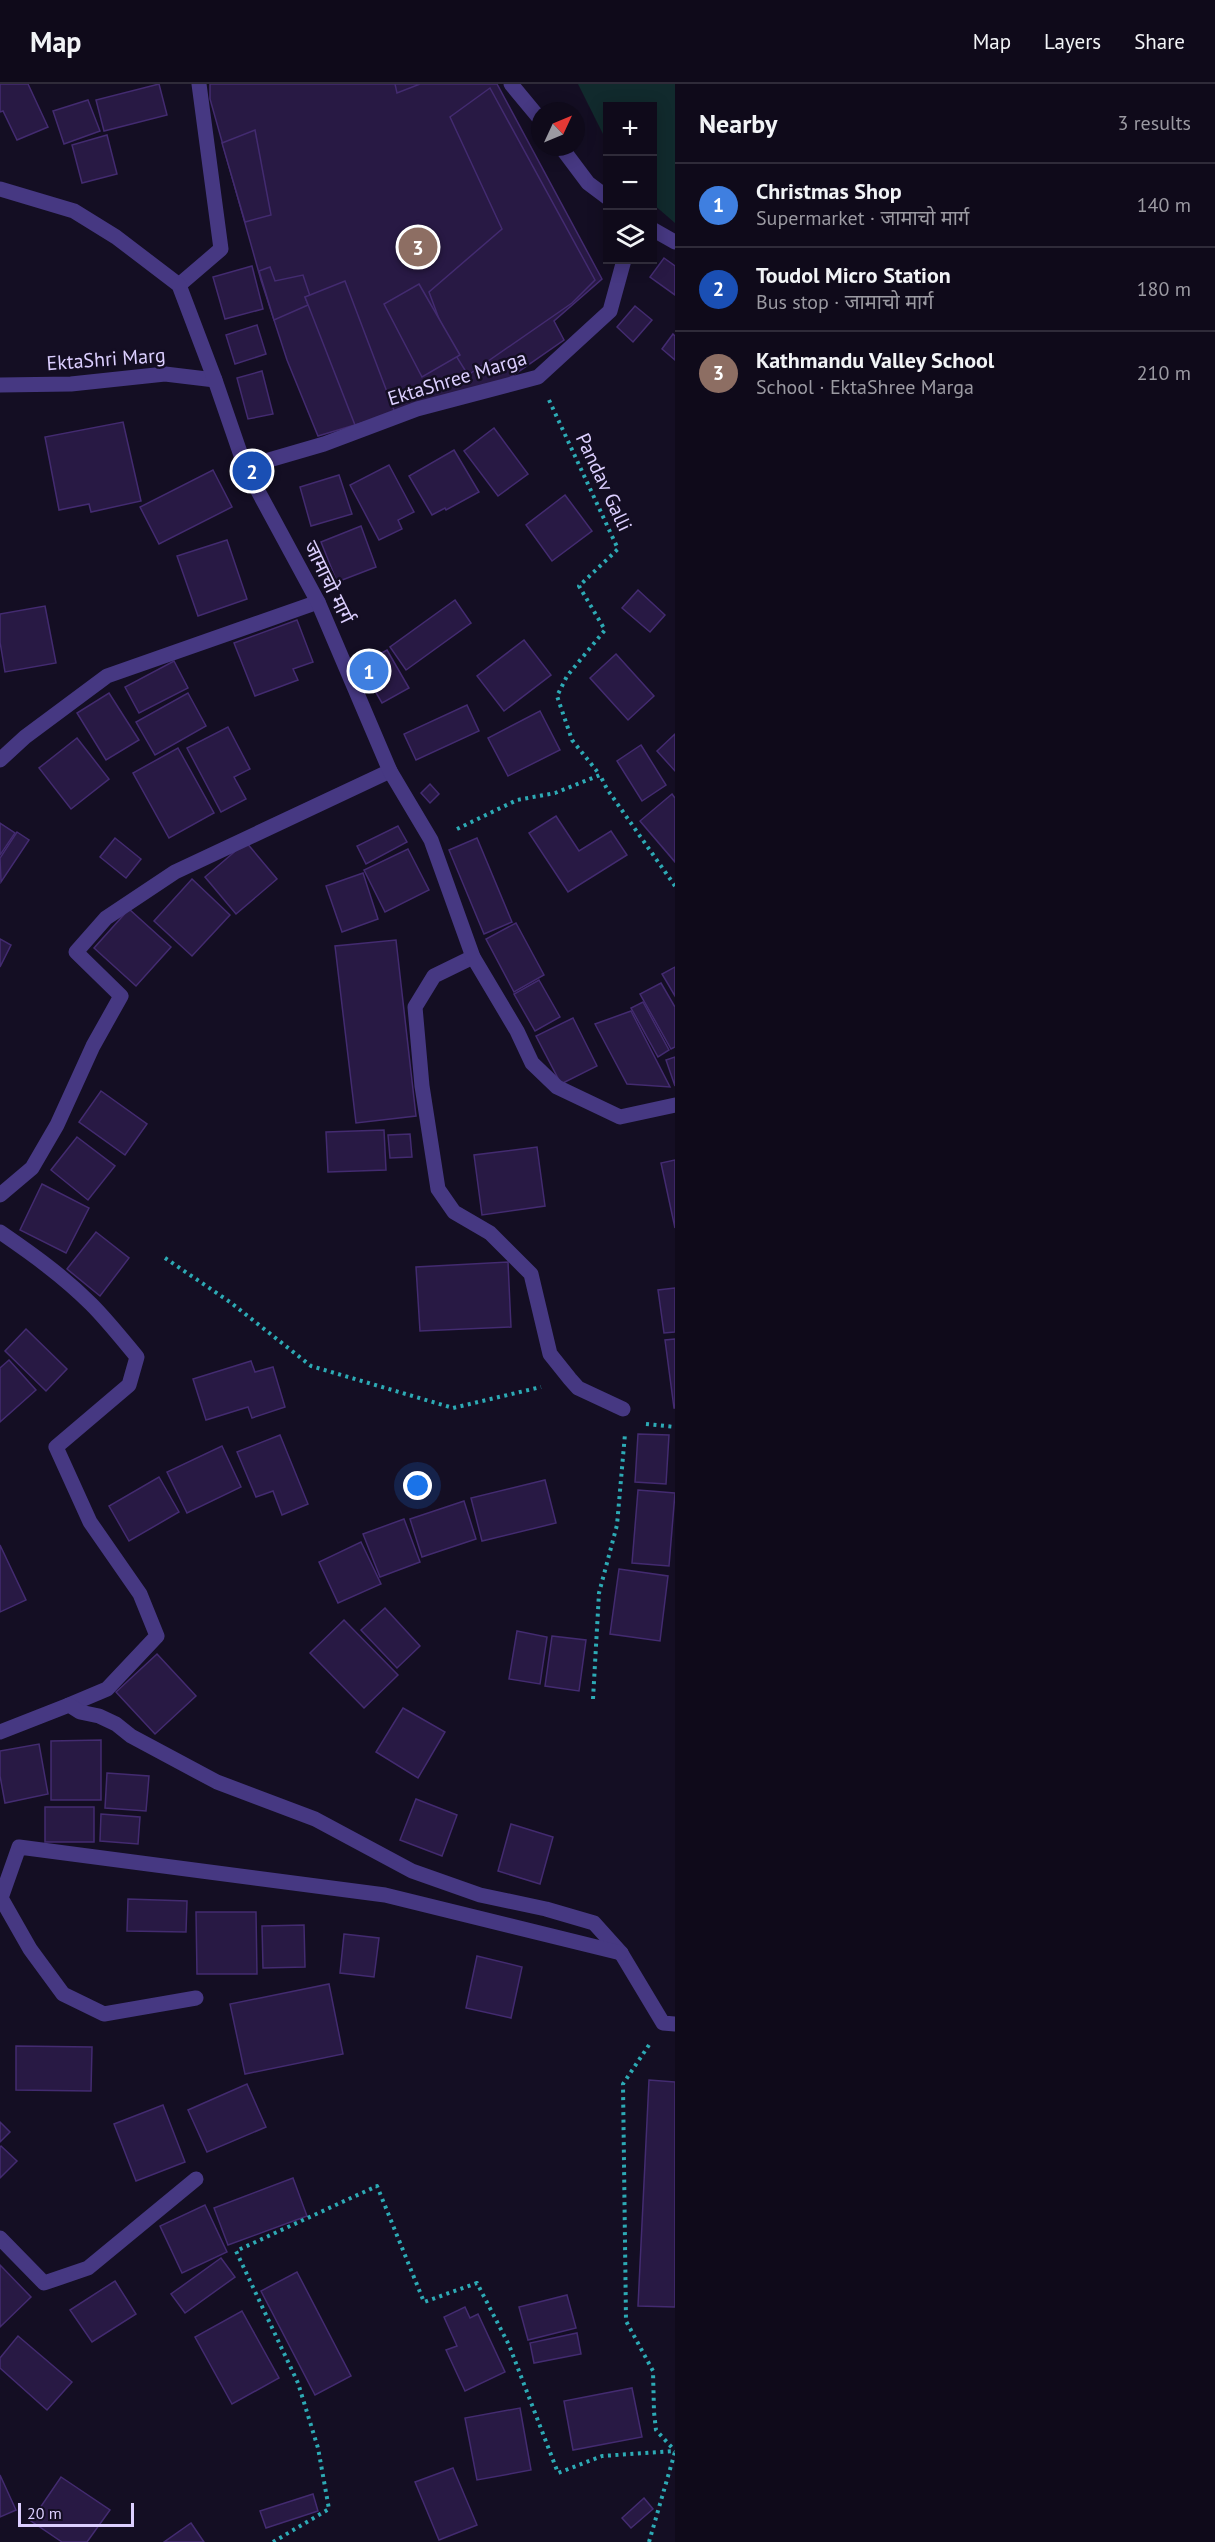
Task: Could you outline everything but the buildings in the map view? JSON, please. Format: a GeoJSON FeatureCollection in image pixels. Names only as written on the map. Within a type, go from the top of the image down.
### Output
{"type":"FeatureCollection","features":[{"type":"Feature","properties":{"kind":"street"},"geometry":{"type":"LineString","coordinates":[[0,189],[74,211],[116,237],[179,285],[221,249],[199,84]]}},
{"type":"Feature","properties":{"kind":"street"},"geometry":{"type":"LineString","coordinates":[[510,84],[531,108]]}},
{"type":"Feature","properties":{"kind":"street"},"geometry":{"type":"LineString","coordinates":[[568,156],[588,183],[603,194]]}},
{"type":"Feature","properties":{"kind":"street"},"geometry":{"type":"LineString","coordinates":[[657,232],[675,242]]}},
{"type":"Feature","properties":{"kind":"street","name":"EktaShree Marga"},"geometry":{"type":"LineString","coordinates":[[245,467],[324,444],[417,409],[538,377],[610,311],[623,264]]}},
{"type":"Feature","properties":{"kind":"street","name":"जामाचो मार्ग"},"geometry":{"type":"LineString","coordinates":[[179,285],[245,467],[318,603],[390,771],[431,840],[473,957],[517,1031],[532,1063],[558,1087],[620,1117],[675,1104]]}},
{"type":"Feature","properties":{"kind":"street","name":"EktaShri Marg"},"geometry":{"type":"LineString","coordinates":[[0,386],[71,384],[165,374],[215,380]]}},
{"type":"Feature","properties":{"kind":"street"},"geometry":{"type":"LineString","coordinates":[[0,760],[25,737],[107,676],[318,603]]}},
{"type":"Feature","properties":{"kind":"street"},"geometry":{"type":"LineString","coordinates":[[0,1195],[32,1168],[57,1125],[93,1046],[121,996],[76,952],[106,918],[175,872],[390,771]]}},
{"type":"Feature","properties":{"kind":"street"},"geometry":{"type":"LineString","coordinates":[[473,957],[434,976],[415,1008],[422,1086],[438,1189],[454,1212],[490,1233],[531,1274],[550,1354],[570,1379],[578,1388],[623,1409]]}},
{"type":"Feature","properties":{"kind":"street"},"geometry":{"type":"LineString","coordinates":[[0,1232],[21,1245],[71,1285],[93,1306],[137,1357],[129,1385],[56,1447],[90,1522],[140,1594],[157,1636],[107,1689],[0,1732]]}},
{"type":"Feature","properties":{"kind":"street"},"geometry":{"type":"LineString","coordinates":[[69,1705],[80,1712],[99,1716],[116,1724],[131,1736],[217,1782],[315,1819],[412,1871],[480,1895],[546,1908],[594,1923],[621,1953],[669,2024]]}},
{"type":"Feature","properties":{"kind":"street"},"geometry":{"type":"LineString","coordinates":[[196,1998],[104,2014],[63,1994],[30,1949],[1,1898],[19,1847],[385,1895],[621,1953]]}},
{"type":"Feature","properties":{"kind":"street"},"geometry":{"type":"LineString","coordinates":[[0,2238],[44,2283],[88,2268],[196,2179]]}},
{"type":"Feature","properties":{"kind":"path","name":"Pandav Galli"},"geometry":{"type":"LineString","coordinates":[[538,377],[618,549],[579,586],[605,630],[567,676],[557,696],[572,740],[600,775]]}},
{"type":"Feature","properties":{"kind":"path"},"geometry":{"type":"LineString","coordinates":[[431,840],[518,800],[555,793],[600,775],[607,789],[675,886]]}},
{"type":"Feature","properties":{"kind":"path"},"geometry":{"type":"LineString","coordinates":[[165,1258],[230,1302],[311,1366],[383,1388],[453,1408],[570,1379]]}},
{"type":"Feature","properties":{"kind":"path"},"geometry":{"type":"LineString","coordinates":[[636,1423],[675,1427]]}},
{"type":"Feature","properties":{"kind":"path"},"geometry":{"type":"LineString","coordinates":[[593,1699],[599,1593],[617,1525],[626,1432]]}},
{"type":"Feature","properties":{"kind":"path"},"geometry":{"type":"LineString","coordinates":[[669,2024],[623,2085],[626,2321],[653,2370],[656,2430],[675,2452]]}},
{"type":"Feature","properties":{"kind":"path"},"geometry":{"type":"LineString","coordinates":[[273,2542],[329,2509],[318,2448],[298,2383],[236,2251],[377,2187],[424,2302],[477,2283],[508,2345],[558,2473],[602,2456],[675,2452]]}},
{"type":"Feature","properties":{"kind":"path"},"geometry":{"type":"LineString","coordinates":[[649,2542],[675,2452]]}},
{"type":"Feature","properties":{"kind":"green space"},"geometry":{"type":"Polygon","coordinates":[[[578,84],[675,84],[675,223],[657,207],[657,102],[603,102],[603,134],[578,84]]]}},
{"type":"Feature","properties":{"kind":"place","name":"Kathmandu Valley School"},"geometry":{"type":"Point","coordinates":[418,247]}},
{"type":"Feature","properties":{"kind":"place","name":"Toudol Micro Station"},"geometry":{"type":"Point","coordinates":[252,471]}},
{"type":"Feature","properties":{"kind":"place","name":"Christmas Shop"},"geometry":{"type":"Point","coordinates":[369,671]}}]}
